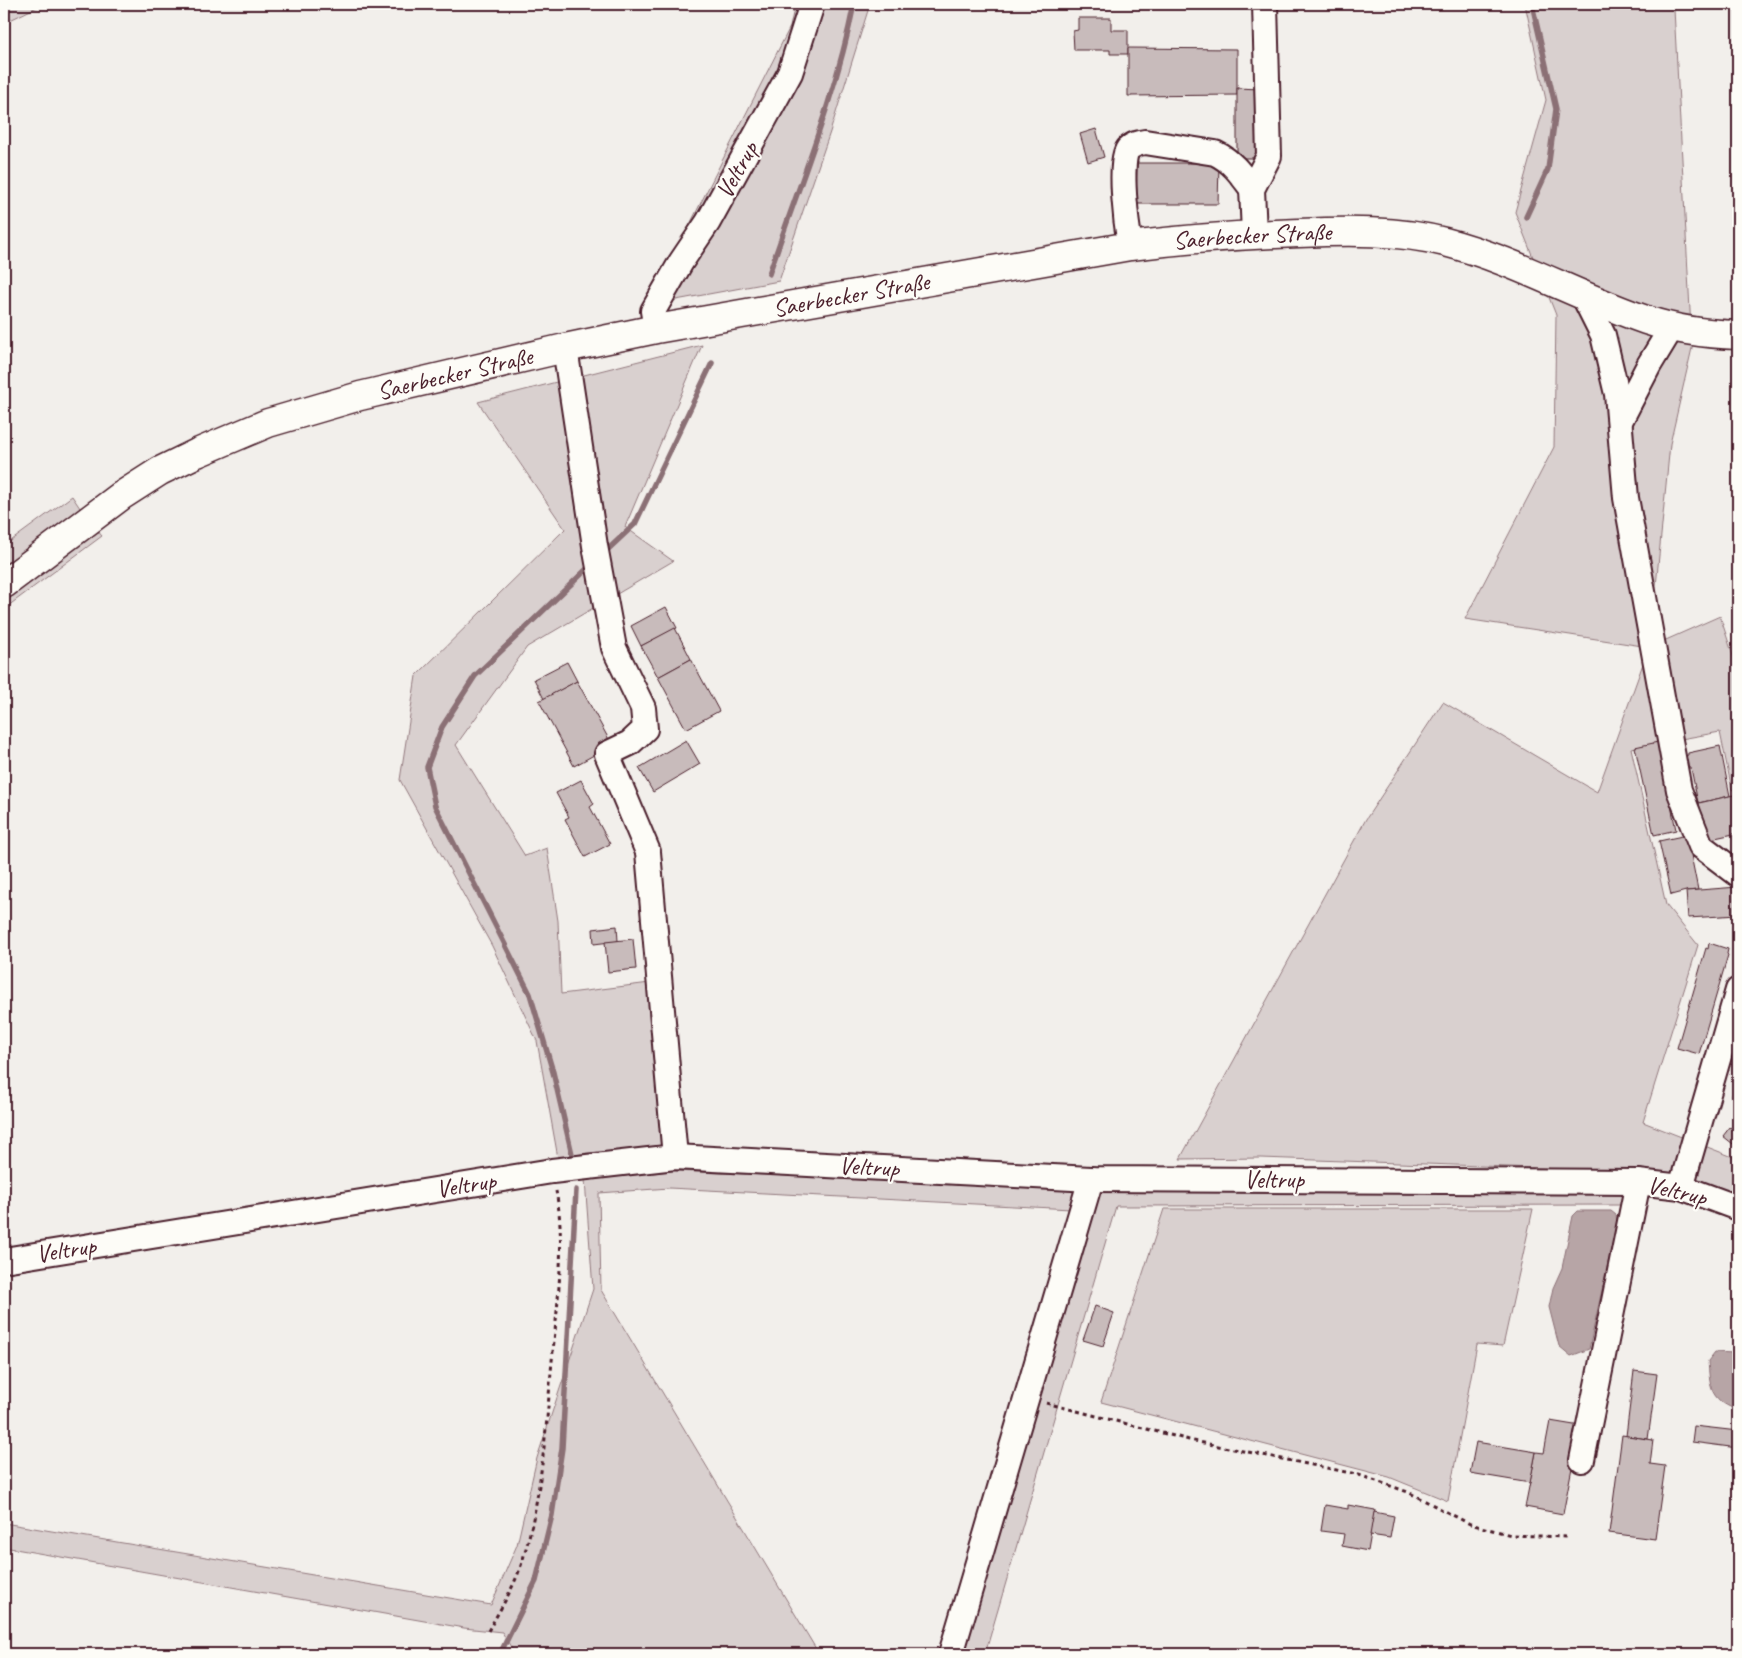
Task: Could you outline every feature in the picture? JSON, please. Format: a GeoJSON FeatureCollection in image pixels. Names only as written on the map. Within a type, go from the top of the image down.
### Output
{"type":"FeatureCollection","features":[{"type":"Feature","properties":{"kind":"main road","name":"Saerbecker Straße"},"geometry":{"type":"LineString","coordinates":[[4,584],[121,496],[160,471],[268,423],[360,396],[565,348],[656,329],[1130,246],[1254,234],[1339,231],[1418,237],[1446,242],[1504,261],[1646,320],[1703,333],[1738,335]]}},
{"type":"Feature","properties":{"kind":"street","name":"Veltrup"},"geometry":{"type":"LineString","coordinates":[[656,329],[653,311],[681,262],[708,222],[790,74],[812,4]]}},
{"type":"Feature","properties":{"kind":"street"},"geometry":{"type":"LineString","coordinates":[[1254,234],[1252,189],[1269,156],[1265,4]]}},
{"type":"Feature","properties":{"kind":"street"},"geometry":{"type":"LineString","coordinates":[[1130,246],[1124,197],[1124,162],[1127,151],[1135,144],[1146,142],[1215,153],[1225,158],[1238,169],[1252,189]]}},
{"type":"Feature","properties":{"kind":"street"},"geometry":{"type":"LineString","coordinates":[[1584,295],[1602,335],[1617,394],[1626,498],[1678,790],[1701,846],[1738,874]]}},
{"type":"Feature","properties":{"kind":"street"},"geometry":{"type":"LineString","coordinates":[[1619,423],[1649,365],[1672,327]]}},
{"type":"Feature","properties":{"kind":"street"},"geometry":{"type":"LineString","coordinates":[[565,348],[594,536],[614,648],[643,708],[645,729],[630,743],[607,754],[648,852],[674,1157]]}},
{"type":"Feature","properties":{"kind":"street"},"geometry":{"type":"LineString","coordinates":[[1681,1187],[1738,990]]}},
{"type":"Feature","properties":{"kind":"street","name":"Veltrup"},"geometry":{"type":"LineString","coordinates":[[4,1260],[552,1171],[674,1157],[1091,1178],[1638,1182],[1681,1187],[1738,1208]]}},
{"type":"Feature","properties":{"kind":"street"},"geometry":{"type":"LineString","coordinates":[[951,1654],[1091,1178]]}},
{"type":"Feature","properties":{"kind":"street"},"geometry":{"type":"LineString","coordinates":[[1582,1460],[1638,1182]]}},
{"type":"Feature","properties":{"kind":"path"},"geometry":{"type":"LineString","coordinates":[[488,1631],[504,1602],[522,1562],[533,1522],[541,1476],[558,1307],[560,1248],[557,1197],[552,1171]]}},
{"type":"Feature","properties":{"kind":"path"},"geometry":{"type":"LineString","coordinates":[[1026,1398],[1189,1440],[1356,1474],[1408,1492],[1470,1524],[1511,1535],[1567,1537]]}},
{"type":"Feature","properties":{"kind":"shaded area"},"geometry":{"type":"Polygon","coordinates":[[[4,4],[43,4],[4,23],[4,4]]]}},
{"type":"Feature","properties":{"kind":"shaded area"},"geometry":{"type":"Polygon","coordinates":[[[795,4],[870,4],[830,132],[779,281],[649,305],[790,27],[795,4]]]}},
{"type":"Feature","properties":{"kind":"shaded area"},"geometry":{"type":"Polygon","coordinates":[[[1525,4],[1667,4],[1674,9],[1692,348],[1670,444],[1650,647],[1720,616],[1738,671],[1738,788],[1732,790],[1720,732],[1631,748],[1666,905],[1698,945],[1643,1122],[1738,1159],[1738,1200],[1673,1173],[1261,1158],[1180,1159],[1366,819],[1443,702],[1597,792],[1649,647],[1465,619],[1554,447],[1556,315],[1515,212],[1546,100],[1525,4]]]}},
{"type":"Feature","properties":{"kind":"shaded area"},"geometry":{"type":"Polygon","coordinates":[[[702,345],[625,527],[673,561],[527,647],[456,745],[525,856],[547,848],[558,921],[561,994],[650,983],[665,1149],[587,1153],[558,1158],[537,1041],[492,946],[400,780],[416,676],[565,529],[478,402],[702,345]]]}},
{"type":"Feature","properties":{"kind":"shaded area"},"geometry":{"type":"Polygon","coordinates":[[[72,496],[88,520],[102,536],[4,609],[4,546],[72,496]]]}},
{"type":"Feature","properties":{"kind":"shaded area"},"geometry":{"type":"Polygon","coordinates":[[[672,1171],[1078,1188],[1071,1209],[669,1188],[599,1193],[601,1290],[819,1654],[515,1654],[502,1632],[464,1628],[4,1547],[4,1523],[491,1605],[517,1545],[537,1458],[593,1289],[585,1180],[672,1171]]]}},
{"type":"Feature","properties":{"kind":"shaded area"},"geometry":{"type":"Polygon","coordinates":[[[1099,1189],[1626,1190],[1622,1205],[1116,1206],[985,1654],[962,1654],[1099,1189]]]}},
{"type":"Feature","properties":{"kind":"shaded area"},"geometry":{"type":"Polygon","coordinates":[[[1164,1209],[1533,1209],[1503,1346],[1477,1344],[1448,1501],[1389,1477],[1101,1402],[1164,1209]]]}},
{"type":"Feature","properties":{"kind":"shaded area"},"geometry":{"type":"Polygon","coordinates":[[[1578,1211],[1611,1211],[1616,1215],[1617,1222],[1589,1349],[1571,1356],[1559,1346],[1549,1307],[1553,1288],[1562,1268],[1573,1216],[1578,1211]]]}},
{"type":"Feature","properties":{"kind":"shaded area"},"geometry":{"type":"Polygon","coordinates":[[[1715,1352],[1733,1353],[1738,1357],[1738,1406],[1735,1409],[1720,1401],[1712,1391],[1708,1361],[1715,1352]]]}},
{"type":"Feature","properties":{"kind":"building"},"geometry":{"type":"Polygon","coordinates":[[[1078,18],[1111,18],[1111,30],[1128,30],[1128,54],[1110,54],[1110,50],[1074,50],[1073,31],[1078,30],[1078,18]]]}},
{"type":"Feature","properties":{"kind":"building"},"geometry":{"type":"Polygon","coordinates":[[[1128,48],[1237,49],[1237,95],[1128,96],[1128,48]]]}},
{"type":"Feature","properties":{"kind":"building"},"geometry":{"type":"Polygon","coordinates":[[[1237,88],[1260,89],[1260,158],[1237,158],[1237,88]]]}},
{"type":"Feature","properties":{"kind":"building"},"geometry":{"type":"Polygon","coordinates":[[[1096,129],[1104,157],[1088,162],[1080,134],[1096,129]]]}},
{"type":"Feature","properties":{"kind":"building"},"geometry":{"type":"Polygon","coordinates":[[[1137,163],[1219,163],[1218,204],[1136,204],[1137,163]]]}},
{"type":"Feature","properties":{"kind":"building"},"geometry":{"type":"Polygon","coordinates":[[[666,607],[677,628],[641,646],[631,626],[666,607]]]}},
{"type":"Feature","properties":{"kind":"building"},"geometry":{"type":"Polygon","coordinates":[[[675,628],[691,659],[658,677],[641,646],[675,628]]]}},
{"type":"Feature","properties":{"kind":"building"},"geometry":{"type":"Polygon","coordinates":[[[691,659],[719,711],[686,729],[658,677],[691,659]]]}},
{"type":"Feature","properties":{"kind":"building"},"geometry":{"type":"Polygon","coordinates":[[[567,662],[577,681],[544,699],[534,679],[567,662]]]}},
{"type":"Feature","properties":{"kind":"building"},"geometry":{"type":"Polygon","coordinates":[[[577,681],[612,745],[574,766],[539,701],[577,681]]]}},
{"type":"Feature","properties":{"kind":"building"},"geometry":{"type":"Polygon","coordinates":[[[686,740],[700,764],[653,792],[639,768],[686,740]]]}},
{"type":"Feature","properties":{"kind":"building"},"geometry":{"type":"Polygon","coordinates":[[[1658,742],[1676,830],[1654,835],[1635,747],[1658,742]]]}},
{"type":"Feature","properties":{"kind":"building"},"geometry":{"type":"Polygon","coordinates":[[[1720,746],[1730,796],[1698,803],[1691,768],[1687,768],[1685,756],[1688,753],[1720,746]]]}},
{"type":"Feature","properties":{"kind":"building"},"geometry":{"type":"Polygon","coordinates":[[[581,780],[594,804],[590,807],[610,844],[585,857],[565,819],[569,817],[556,793],[581,780]]]}},
{"type":"Feature","properties":{"kind":"building"},"geometry":{"type":"Polygon","coordinates":[[[1738,794],[1738,833],[1706,840],[1699,803],[1738,794]]]}},
{"type":"Feature","properties":{"kind":"building"},"geometry":{"type":"Polygon","coordinates":[[[1687,835],[1698,890],[1671,895],[1659,841],[1687,835]]]}},
{"type":"Feature","properties":{"kind":"building"},"geometry":{"type":"Polygon","coordinates":[[[1738,887],[1738,915],[1688,918],[1686,891],[1738,887]]]}},
{"type":"Feature","properties":{"kind":"building"},"geometry":{"type":"Polygon","coordinates":[[[617,926],[618,941],[594,944],[593,929],[617,926]]]}},
{"type":"Feature","properties":{"kind":"building"},"geometry":{"type":"Polygon","coordinates":[[[633,939],[636,969],[608,972],[605,942],[633,939]]]}},
{"type":"Feature","properties":{"kind":"building"},"geometry":{"type":"Polygon","coordinates":[[[1709,943],[1728,949],[1728,955],[1699,1054],[1677,1048],[1709,943]]]}},
{"type":"Feature","properties":{"kind":"building"},"geometry":{"type":"Polygon","coordinates":[[[1738,1036],[1738,1066],[1730,1064],[1738,1036]]]}},
{"type":"Feature","properties":{"kind":"building"},"geometry":{"type":"Polygon","coordinates":[[[1738,1085],[1738,1111],[1734,1106],[1732,1095],[1738,1085]]]}},
{"type":"Feature","properties":{"kind":"building"},"geometry":{"type":"Polygon","coordinates":[[[1730,1127],[1738,1133],[1738,1148],[1723,1136],[1730,1127]]]}},
{"type":"Feature","properties":{"kind":"building"},"geometry":{"type":"Polygon","coordinates":[[[1095,1306],[1114,1313],[1103,1346],[1083,1340],[1095,1306]]]}},
{"type":"Feature","properties":{"kind":"building"},"geometry":{"type":"Polygon","coordinates":[[[1634,1371],[1657,1374],[1648,1439],[1626,1436],[1634,1371]]]}},
{"type":"Feature","properties":{"kind":"building"},"geometry":{"type":"Polygon","coordinates":[[[1550,1421],[1580,1426],[1563,1514],[1525,1507],[1536,1452],[1544,1453],[1550,1421]]]}},
{"type":"Feature","properties":{"kind":"building"},"geometry":{"type":"Polygon","coordinates":[[[1694,1426],[1738,1431],[1738,1448],[1692,1442],[1694,1426]]]}},
{"type":"Feature","properties":{"kind":"building"},"geometry":{"type":"Polygon","coordinates":[[[1622,1435],[1653,1440],[1650,1464],[1665,1466],[1655,1539],[1609,1533],[1622,1435]]]}},
{"type":"Feature","properties":{"kind":"building"},"geometry":{"type":"Polygon","coordinates":[[[1476,1442],[1536,1452],[1530,1483],[1470,1473],[1476,1442]]]}},
{"type":"Feature","properties":{"kind":"building"},"geometry":{"type":"Polygon","coordinates":[[[1325,1505],[1348,1509],[1348,1505],[1375,1510],[1368,1551],[1342,1546],[1344,1534],[1321,1531],[1325,1505]]]}},
{"type":"Feature","properties":{"kind":"building"},"geometry":{"type":"Polygon","coordinates":[[[1374,1512],[1394,1516],[1390,1538],[1370,1535],[1374,1512]]]}},
{"type":"Feature","properties":{"kind":"waterway"},"geometry":{"type":"LineString","coordinates":[[769,274],[827,106],[854,4]]}},
{"type":"Feature","properties":{"kind":"waterway"},"geometry":{"type":"LineString","coordinates":[[1526,217],[1548,169],[1556,109],[1532,4]]}},
{"type":"Feature","properties":{"kind":"waterway"},"geometry":{"type":"LineString","coordinates":[[602,555],[635,524],[712,363]]}},
{"type":"Feature","properties":{"kind":"waterway"},"geometry":{"type":"LineString","coordinates":[[572,1154],[553,1072],[530,994],[435,806],[427,767],[442,727],[475,676],[592,564]]}},
{"type":"Feature","properties":{"kind":"waterway"},"geometry":{"type":"LineString","coordinates":[[500,1654],[536,1581],[552,1515],[562,1448],[576,1190]]}}]}
